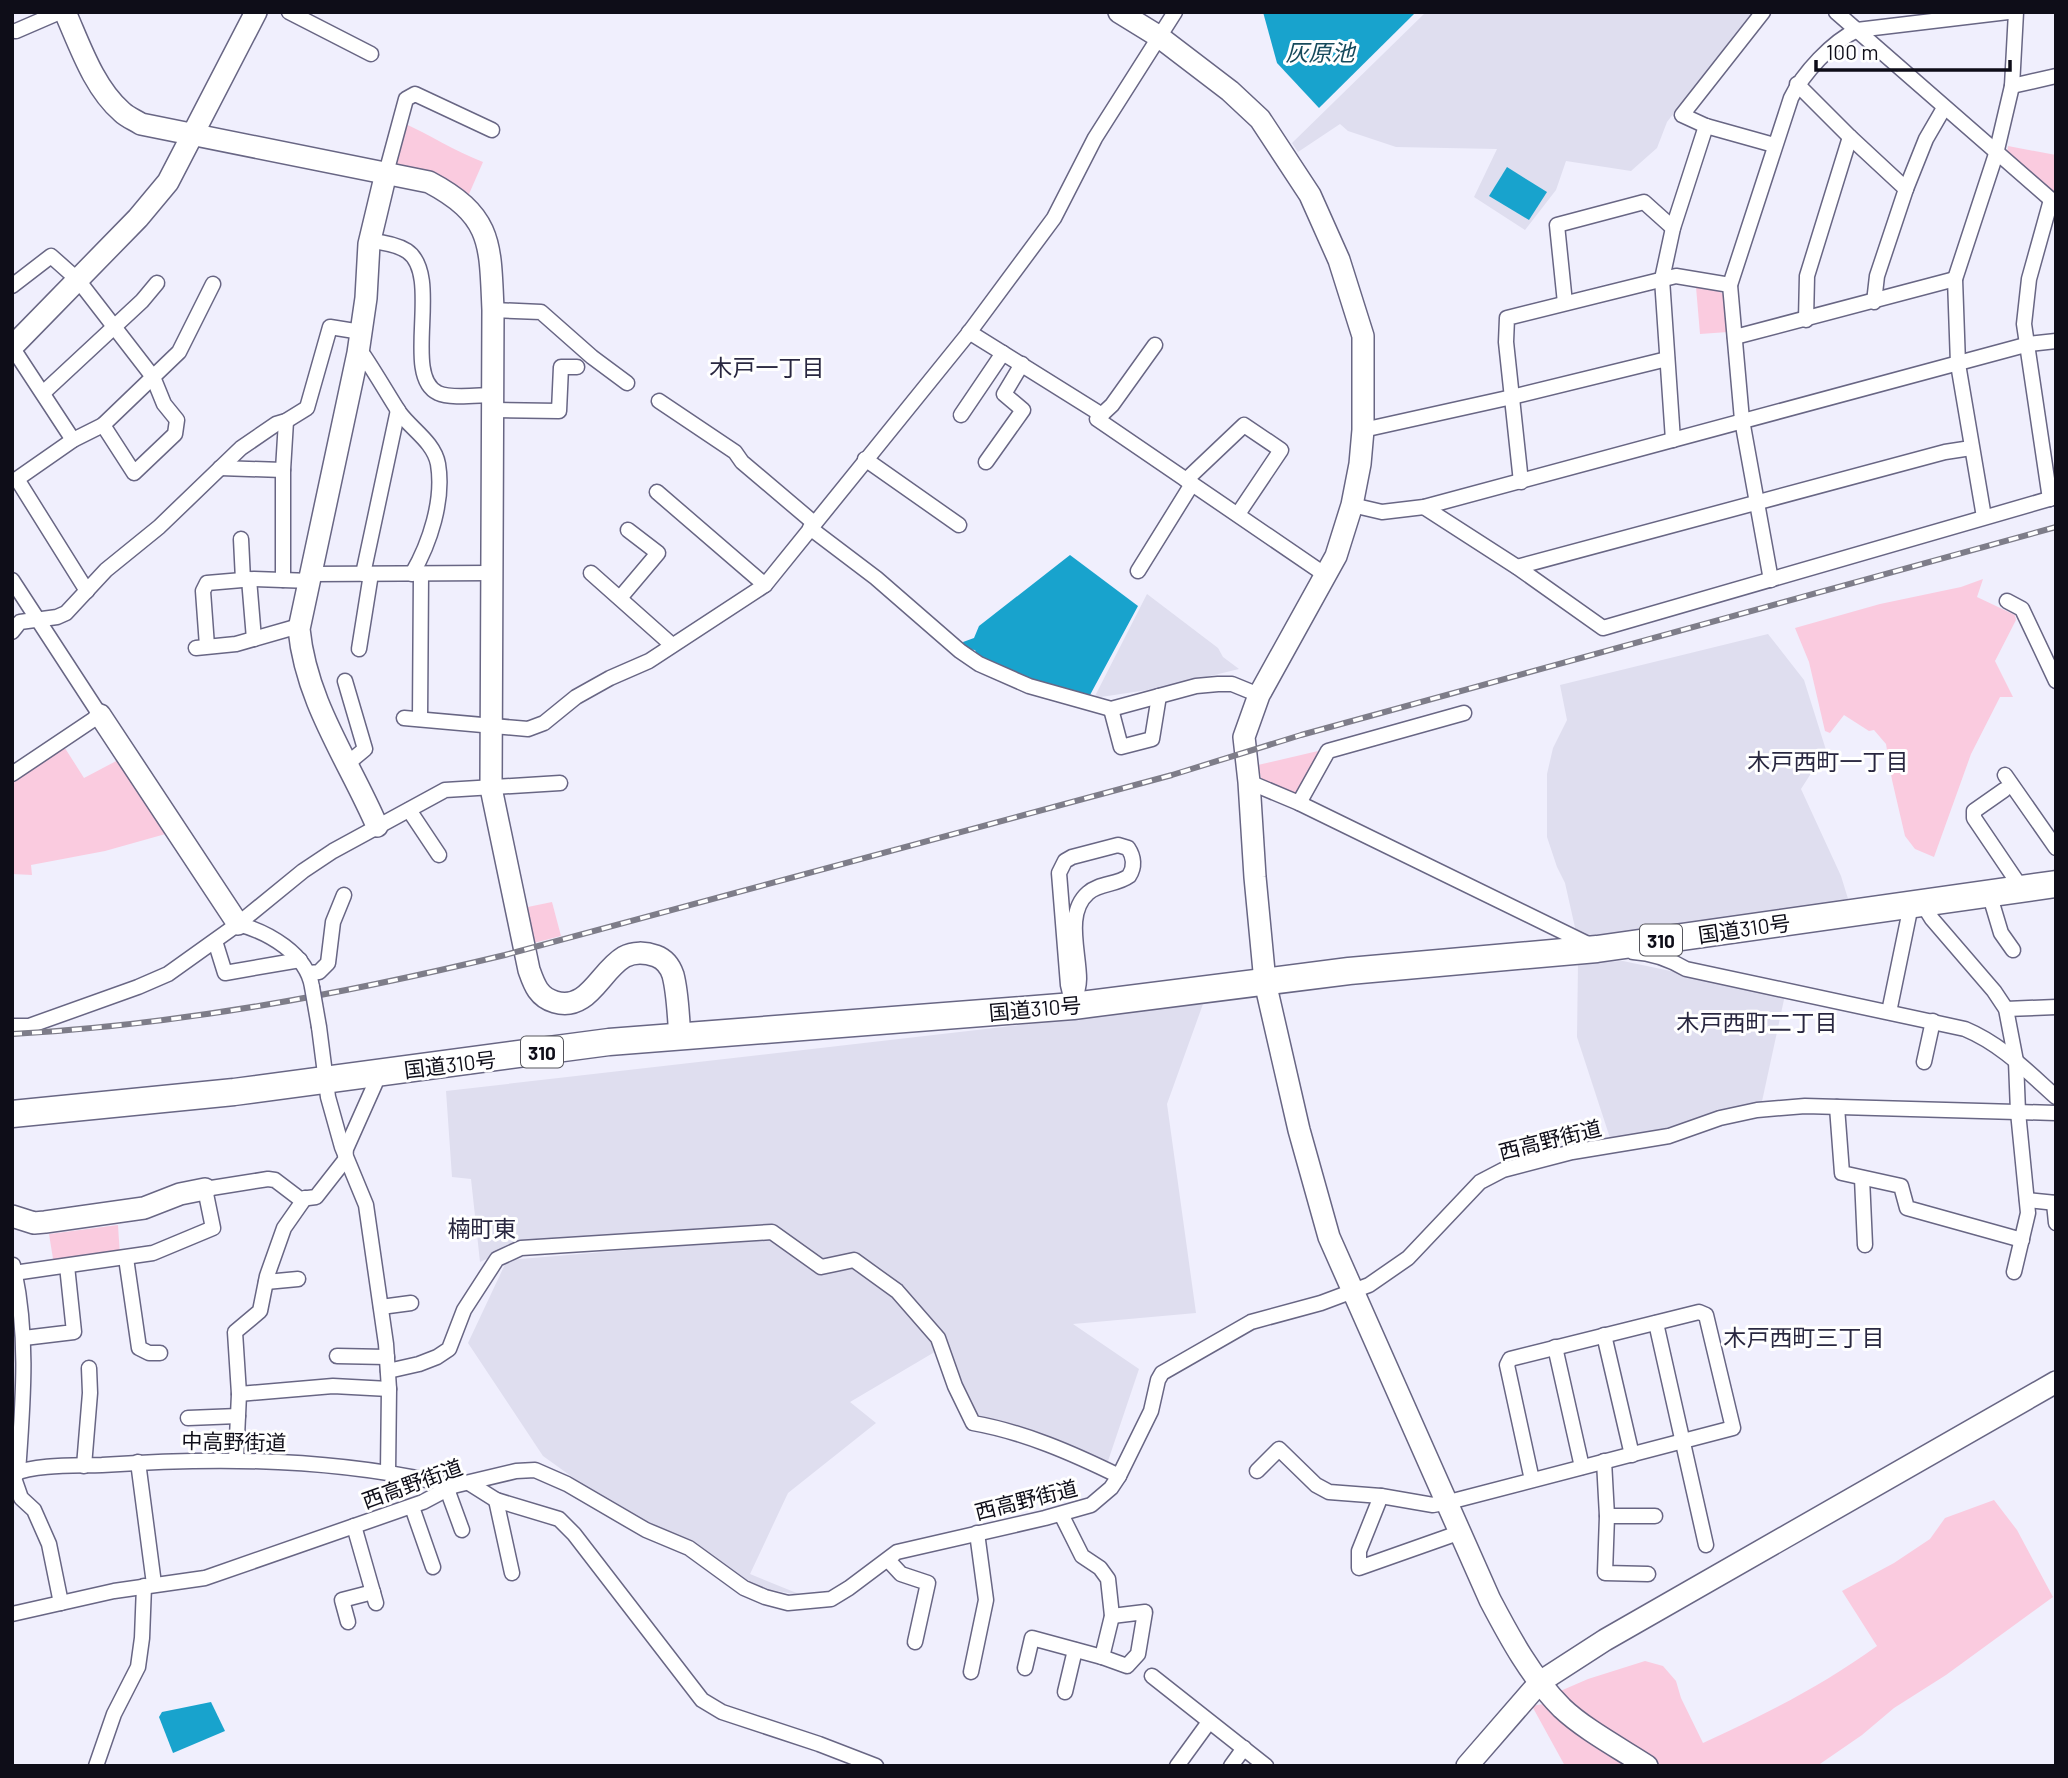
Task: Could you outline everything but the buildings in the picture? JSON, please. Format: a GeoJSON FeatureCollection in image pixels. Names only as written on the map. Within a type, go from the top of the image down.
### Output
{"type":"FeatureCollection","features":[{"type":"Feature","properties":{"kind":"highway","name":"国道310号"},"geometry":{"type":"LineString","coordinates":[[12,1114],[234,1092],[326,1078],[680,1035],[1073,1006],[1349,971],[1597,949],[2056,884]]}},
{"type":"Feature","properties":{"kind":"street"},"geometry":{"type":"LineString","coordinates":[[16,31],[60,12]]}},
{"type":"Feature","properties":{"kind":"street"},"geometry":{"type":"LineString","coordinates":[[65,12],[86,59],[106,94],[122,113],[141,124],[429,182],[465,204],[478,221],[488,244],[493,310],[491,788],[529,970],[541,996],[558,1003],[575,1002],[587,994],[615,963],[623,958],[641,953],[656,956],[667,964],[673,975],[680,1035]]}},
{"type":"Feature","properties":{"kind":"street"},"geometry":{"type":"LineString","coordinates":[[73,440],[12,347],[138,218],[168,182],[256,12]]}},
{"type":"Feature","properties":{"kind":"street"},"geometry":{"type":"LineString","coordinates":[[289,12],[371,54]]}},
{"type":"Feature","properties":{"kind":"street"},"geometry":{"type":"LineString","coordinates":[[1119,12],[1158,36],[1230,91],[1260,119],[1310,195],[1339,260],[1363,336],[1363,430],[1352,505],[1327,576],[1259,695],[1244,737],[1250,782],[1255,877],[1265,982],[1299,1130],[1329,1237],[1490,1600],[1513,1644],[1563,1709],[1647,1766]]}},
{"type":"Feature","properties":{"kind":"street"},"geometry":{"type":"LineString","coordinates":[[404,718],[528,729],[544,723],[576,697],[649,661],[765,585],[969,332],[1054,218],[1095,138],[1175,12]]}},
{"type":"Feature","properties":{"kind":"street"},"geometry":{"type":"LineString","coordinates":[[1763,12],[1682,116],[1706,126],[1774,145]]}},
{"type":"Feature","properties":{"kind":"street"},"geometry":{"type":"LineString","coordinates":[[1424,507],[1517,567],[1603,628],[2053,498],[2024,324],[2029,279],[2054,202],[1836,12]]}},
{"type":"Feature","properties":{"kind":"street"},"geometry":{"type":"LineString","coordinates":[[1883,12],[1891,27]]}},
{"type":"Feature","properties":{"kind":"street"},"geometry":{"type":"LineString","coordinates":[[1771,580],[1742,420],[1730,285],[1774,145],[1797,84],[1841,37],[1857,30],[2008,12]]}},
{"type":"Feature","properties":{"kind":"street"},"geometry":{"type":"LineString","coordinates":[[1983,517],[1958,364],[1955,279],[1996,154],[2012,86],[2017,12]]}},
{"type":"Feature","properties":{"kind":"street"},"geometry":{"type":"LineString","coordinates":[[2012,86],[2056,76]]}},
{"type":"Feature","properties":{"kind":"street"},"geometry":{"type":"LineString","coordinates":[[1797,84],[1906,189]]}},
{"type":"Feature","properties":{"kind":"street"},"geometry":{"type":"LineString","coordinates":[[377,826],[312,690],[302,657],[299,629],[312,578],[360,342],[370,241],[406,99],[415,94],[492,130]]}},
{"type":"Feature","properties":{"kind":"street"},"geometry":{"type":"LineString","coordinates":[[1874,302],[1877,276],[1906,189],[1926,139],[1944,108]]}},
{"type":"Feature","properties":{"kind":"street"},"geometry":{"type":"LineString","coordinates":[[1673,440],[1662,279],[1673,228],[1706,126]]}},
{"type":"Feature","properties":{"kind":"street"},"geometry":{"type":"LineString","coordinates":[[1806,320],[1807,276],[1850,137]]}},
{"type":"Feature","properties":{"kind":"street"},"geometry":{"type":"LineString","coordinates":[[1565,303],[1558,226],[1644,202],[1673,228]]}},
{"type":"Feature","properties":{"kind":"street"},"geometry":{"type":"LineString","coordinates":[[370,241],[388,243],[408,251],[418,264],[422,280],[422,351],[426,381],[435,392],[558,417],[561,367],[577,367]]}},
{"type":"Feature","properties":{"kind":"street"},"geometry":{"type":"LineString","coordinates":[[12,286],[51,256],[78,279],[153,377],[164,404],[177,420],[175,434],[134,473],[103,425]]}},
{"type":"Feature","properties":{"kind":"street"},"geometry":{"type":"LineString","coordinates":[[1521,482],[1506,342],[1507,318],[1675,276],[1730,285]]}},
{"type":"Feature","properties":{"kind":"street"},"geometry":{"type":"LineString","coordinates":[[1735,337],[1955,279]]}},
{"type":"Feature","properties":{"kind":"street"},"geometry":{"type":"LineString","coordinates":[[43,393],[142,301],[157,283]]}},
{"type":"Feature","properties":{"kind":"street"},"geometry":{"type":"LineString","coordinates":[[87,591],[18,479],[73,440],[103,425],[179,352],[213,284]]}},
{"type":"Feature","properties":{"kind":"street"},"geometry":{"type":"LineString","coordinates":[[493,310],[541,312],[592,358],[627,383]]}},
{"type":"Feature","properties":{"kind":"street"},"geometry":{"type":"LineString","coordinates":[[12,632],[20,622],[66,613],[106,570],[159,527],[219,468],[258,436],[307,408],[330,327],[360,342],[364,356],[398,410],[425,440],[438,462],[434,523],[417,574],[420,719]]}},
{"type":"Feature","properties":{"kind":"street"},"geometry":{"type":"LineString","coordinates":[[969,332],[1102,415]]}},
{"type":"Feature","properties":{"kind":"street"},"geometry":{"type":"LineString","coordinates":[[1352,505],[1382,512],[1424,507],[2026,345],[2056,341]]}},
{"type":"Feature","properties":{"kind":"street"},"geometry":{"type":"LineString","coordinates":[[1155,345],[1119,396],[1097,419],[1327,576]]}},
{"type":"Feature","properties":{"kind":"street"},"geometry":{"type":"LineString","coordinates":[[961,415],[1003,353]]}},
{"type":"Feature","properties":{"kind":"street"},"geometry":{"type":"LineString","coordinates":[[1363,430],[1667,359]]}},
{"type":"Feature","properties":{"kind":"street"},"geometry":{"type":"LineString","coordinates":[[986,462],[1023,410],[1004,394],[1022,364]]}},
{"type":"Feature","properties":{"kind":"street"},"geometry":{"type":"LineString","coordinates":[[659,401],[736,452],[742,462],[812,526],[979,664],[1029,686],[1111,709],[1196,686],[1232,684],[1259,695]]}},
{"type":"Feature","properties":{"kind":"street"},"geometry":{"type":"LineString","coordinates":[[359,649],[367,574],[398,410]]}},
{"type":"Feature","properties":{"kind":"street"},"geometry":{"type":"LineString","coordinates":[[283,580],[286,421]]}},
{"type":"Feature","properties":{"kind":"street"},"geometry":{"type":"LineString","coordinates":[[1138,571],[1189,482],[1244,425],[1280,450],[1238,514]]}},
{"type":"Feature","properties":{"kind":"street"},"geometry":{"type":"LineString","coordinates":[[1517,567],[1945,452],[1971,448]]}},
{"type":"Feature","properties":{"kind":"street"},"geometry":{"type":"LineString","coordinates":[[865,459],[959,525]]}},
{"type":"Feature","properties":{"kind":"street"},"geometry":{"type":"LineString","coordinates":[[219,468],[283,470]]}},
{"type":"Feature","properties":{"kind":"street"},"geometry":{"type":"LineString","coordinates":[[657,492],[765,585]]}},
{"type":"Feature","properties":{"kind":"street"},"geometry":{"type":"LineString","coordinates":[[620,598],[658,553],[628,530]]}},
{"type":"Feature","properties":{"kind":"street"},"geometry":{"type":"LineString","coordinates":[[241,539],[254,639]]}},
{"type":"Feature","properties":{"kind":"street"},"geometry":{"type":"LineString","coordinates":[[299,629],[292,628],[236,644],[201,647],[203,591],[207,583],[246,579],[491,573]]}},
{"type":"Feature","properties":{"kind":"street"},"geometry":{"type":"LineString","coordinates":[[591,573],[673,645]]}},
{"type":"Feature","properties":{"kind":"street"},"geometry":{"type":"LineString","coordinates":[[12,580],[146,788],[238,924],[260,930],[300,960],[311,980],[328,1097],[345,1154],[366,1205],[388,1364],[388,1472]]}},
{"type":"Feature","properties":{"kind":"street"},"geometry":{"type":"LineString","coordinates":[[2007,601],[2022,609],[2056,681]]}},
{"type":"Feature","properties":{"kind":"street"},"geometry":{"type":"LineString","coordinates":[[345,681],[365,749],[346,764]]}},
{"type":"Feature","properties":{"kind":"street"},"geometry":{"type":"LineString","coordinates":[[1111,709],[1121,747],[1152,739],[1160,696]]}},
{"type":"Feature","properties":{"kind":"street"},"geometry":{"type":"LineString","coordinates":[[1299,803],[1328,751],[1464,713]]}},
{"type":"Feature","properties":{"kind":"street"},"geometry":{"type":"LineString","coordinates":[[12,774],[100,715]]}},
{"type":"Feature","properties":{"kind":"street"},"geometry":{"type":"LineString","coordinates":[[1250,782],[1299,803],[1597,949],[1646,953],[1672,961],[1686,969],[1965,1029],[1983,1037],[2016,1061],[2056,1097]]}},
{"type":"Feature","properties":{"kind":"street"},"geometry":{"type":"LineString","coordinates":[[12,1026],[29,1026],[138,987],[180,966],[332,851],[445,790],[560,783]]}},
{"type":"Feature","properties":{"kind":"street"},"geometry":{"type":"LineString","coordinates":[[2022,889],[1974,818],[1974,811],[2005,783],[2056,848]]}},
{"type":"Feature","properties":{"kind":"street"},"geometry":{"type":"LineString","coordinates":[[409,810],[439,855]]}},
{"type":"Feature","properties":{"kind":"street"},"geometry":{"type":"LineString","coordinates":[[1118,845],[1124,846],[1131,852],[1133,863],[1129,876],[1092,890],[1085,895],[1077,911],[1080,982],[1073,1006],[1068,985],[1059,873],[1061,866],[1072,858],[1118,845]]}},
{"type":"Feature","properties":{"kind":"street"},"geometry":{"type":"LineString","coordinates":[[1989,893],[2001,933],[2013,950]]}},
{"type":"Feature","properties":{"kind":"street"},"geometry":{"type":"LineString","coordinates":[[311,980],[328,963],[332,922],[344,895]]}},
{"type":"Feature","properties":{"kind":"street"},"geometry":{"type":"LineString","coordinates":[[1889,1012],[1909,915],[1915,904],[1931,919],[2006,1009],[2016,1061],[2028,1213],[2014,1272]]}},
{"type":"Feature","properties":{"kind":"street"},"geometry":{"type":"LineString","coordinates":[[215,941],[225,973],[300,960]]}},
{"type":"Feature","properties":{"kind":"street"},"geometry":{"type":"LineString","coordinates":[[2006,1009],[2056,1007]]}},
{"type":"Feature","properties":{"kind":"street"},"geometry":{"type":"LineString","coordinates":[[1924,1062],[1933,1021]]}},
{"type":"Feature","properties":{"kind":"street"},"geometry":{"type":"LineString","coordinates":[[12,1216],[34,1223],[144,1208],[180,1194],[268,1179],[275,1180],[300,1199],[316,1197],[345,1160],[345,1154],[375,1084],[373,1073]]}},
{"type":"Feature","properties":{"kind":"street","name":"西高野街道"},"geometry":{"type":"LineString","coordinates":[[12,1614],[149,1585],[205,1578],[412,1507],[450,1487],[516,1471],[535,1470],[567,1484],[646,1530],[689,1548],[744,1588],[765,1598],[788,1603],[831,1599],[897,1552],[1061,1514],[1091,1504],[1111,1488],[1119,1476],[1151,1411],[1158,1380],[1162,1374],[1251,1322],[1321,1303],[1369,1285],[1408,1258],[1480,1182],[1503,1170],[1572,1152],[1669,1136],[1720,1118],[1757,1110],[1805,1106],[2056,1113]]}},
{"type":"Feature","properties":{"kind":"street"},"geometry":{"type":"LineString","coordinates":[[1836,1107],[1842,1173],[1901,1186],[1908,1208],[2022,1240]]}},
{"type":"Feature","properties":{"kind":"street"},"geometry":{"type":"LineString","coordinates":[[1862,1178],[1865,1245]]}},
{"type":"Feature","properties":{"kind":"street"},"geometry":{"type":"LineString","coordinates":[[61,1603],[49,1544],[34,1510],[21,1498],[14,1478],[24,1380],[24,1338],[13,1268],[67,1266],[153,1253],[214,1228],[205,1189]]}},
{"type":"Feature","properties":{"kind":"street"},"geometry":{"type":"LineString","coordinates":[[236,1459],[239,1394],[235,1332],[260,1311],[266,1282],[284,1228],[305,1198]]}},
{"type":"Feature","properties":{"kind":"street"},"geometry":{"type":"LineString","coordinates":[[2027,1200],[2055,1203],[2056,1223]]}},
{"type":"Feature","properties":{"kind":"street"},"geometry":{"type":"LineString","coordinates":[[337,1356],[388,1364],[419,1364],[437,1357],[449,1349],[464,1310],[496,1259],[522,1248],[772,1232],[821,1266],[854,1260],[897,1291],[938,1338],[955,1386],[973,1423],[1003,1428],[1079,1457],[1119,1476]]}},
{"type":"Feature","properties":{"kind":"street"},"geometry":{"type":"LineString","coordinates":[[126,1258],[139,1348],[149,1353],[160,1353]]}},
{"type":"Feature","properties":{"kind":"street"},"geometry":{"type":"LineString","coordinates":[[24,1338],[74,1332],[67,1266]]}},
{"type":"Feature","properties":{"kind":"street"},"geometry":{"type":"LineString","coordinates":[[266,1282],[298,1279]]}},
{"type":"Feature","properties":{"kind":"street"},"geometry":{"type":"LineString","coordinates":[[381,1307],[411,1303]]}},
{"type":"Feature","properties":{"kind":"street"},"geometry":{"type":"LineString","coordinates":[[1257,1471],[1279,1449],[1316,1485],[1329,1492],[1381,1496],[1433,1505],[1632,1455],[1733,1428],[1706,1315],[1699,1312],[1510,1359],[1507,1365],[1532,1480]]}},
{"type":"Feature","properties":{"kind":"street"},"geometry":{"type":"LineString","coordinates":[[1656,1323],[1706,1545]]}},
{"type":"Feature","properties":{"kind":"street"},"geometry":{"type":"LineString","coordinates":[[1604,1335],[1632,1455]]}},
{"type":"Feature","properties":{"kind":"street"},"geometry":{"type":"LineString","coordinates":[[1555,1347],[1582,1467]]}},
{"type":"Feature","properties":{"kind":"street"},"geometry":{"type":"LineString","coordinates":[[84,1466],[90,1393],[89,1368]]}},
{"type":"Feature","properties":{"kind":"street"},"geometry":{"type":"LineString","coordinates":[[1467,1766],[1540,1682],[1605,1640],[2056,1382]]}},
{"type":"Feature","properties":{"kind":"street"},"geometry":{"type":"LineString","coordinates":[[239,1394],[333,1386],[389,1389]]}},
{"type":"Feature","properties":{"kind":"street"},"geometry":{"type":"LineString","coordinates":[[188,1418],[238,1416]]}},
{"type":"Feature","properties":{"kind":"street","name":"中高野街道"},"geometry":{"type":"LineString","coordinates":[[15,1473],[138,1462],[236,1459],[388,1472],[450,1487]]}},
{"type":"Feature","properties":{"kind":"street"},"geometry":{"type":"LineString","coordinates":[[1604,1461],[1607,1516],[1605,1573],[1648,1574]]}},
{"type":"Feature","properties":{"kind":"street"},"geometry":{"type":"LineString","coordinates":[[96,1766],[114,1714],[138,1667],[142,1639],[149,1585],[138,1462]]}},
{"type":"Feature","properties":{"kind":"street"},"geometry":{"type":"LineString","coordinates":[[469,1483],[496,1500],[559,1519],[574,1534],[654,1635],[702,1700],[722,1712],[876,1766]]}},
{"type":"Feature","properties":{"kind":"street"},"geometry":{"type":"LineString","coordinates":[[450,1487],[462,1530]]}},
{"type":"Feature","properties":{"kind":"street"},"geometry":{"type":"LineString","coordinates":[[1381,1496],[1359,1551],[1359,1568],[1461,1532]]}},
{"type":"Feature","properties":{"kind":"street"},"geometry":{"type":"LineString","coordinates":[[496,1500],[512,1573]]}},
{"type":"Feature","properties":{"kind":"street"},"geometry":{"type":"LineString","coordinates":[[412,1507],[433,1567]]}},
{"type":"Feature","properties":{"kind":"street"},"geometry":{"type":"LineString","coordinates":[[1061,1514],[1082,1556],[1100,1568],[1108,1578],[1112,1616],[1102,1657]]}},
{"type":"Feature","properties":{"kind":"street"},"geometry":{"type":"LineString","coordinates":[[1607,1516],[1655,1516]]}},
{"type":"Feature","properties":{"kind":"street"},"geometry":{"type":"LineString","coordinates":[[348,1622],[342,1600],[375,1598],[354,1526]]}},
{"type":"Feature","properties":{"kind":"street"},"geometry":{"type":"LineString","coordinates":[[971,1672],[988,1603],[977,1533]]}},
{"type":"Feature","properties":{"kind":"street"},"geometry":{"type":"LineString","coordinates":[[888,1560],[901,1574],[928,1583],[915,1642]]}},
{"type":"Feature","properties":{"kind":"street"},"geometry":{"type":"LineString","coordinates":[[1025,1668],[1032,1638],[1127,1666],[1138,1654],[1144,1612],[1112,1616]]}},
{"type":"Feature","properties":{"kind":"street"},"geometry":{"type":"LineString","coordinates":[[1065,1692],[1075,1650]]}},
{"type":"Feature","properties":{"kind":"street"},"geometry":{"type":"LineString","coordinates":[[1152,1676],[1266,1766]]}},
{"type":"Feature","properties":{"kind":"street"},"geometry":{"type":"LineString","coordinates":[[1177,1766],[1209,1722]]}},
{"type":"Feature","properties":{"kind":"street"},"geometry":{"type":"LineString","coordinates":[[1231,1766],[1244,1748]]}},
{"type":"Feature","properties":{"kind":"shaded area"},"geometry":{"type":"Polygon","coordinates":[[[1426,12],[1752,12],[1667,122],[1657,148],[1631,171],[1566,161],[1556,190],[1525,230],[1474,197],[1497,149],[1396,147],[1348,131],[1340,124],[1298,152],[1292,143],[1426,12]]]}},
{"type":"Feature","properties":{"kind":"shaded area"},"geometry":{"type":"Polygon","coordinates":[[[401,122],[483,162],[469,194],[460,197],[388,171],[401,122]]]}},
{"type":"Feature","properties":{"kind":"shaded area"},"geometry":{"type":"Polygon","coordinates":[[[2008,146],[2056,155],[2056,199],[2006,159],[2008,146]]]}},
{"type":"Feature","properties":{"kind":"shaded area"},"geometry":{"type":"Polygon","coordinates":[[[1696,287],[1717,290],[1726,296],[1728,332],[1700,334],[1696,287]]]}},
{"type":"Feature","properties":{"kind":"shaded area"},"geometry":{"type":"Polygon","coordinates":[[[1983,579],[1977,597],[2015,615],[2016,620],[1995,661],[2013,697],[2000,697],[1971,754],[1934,857],[1915,849],[1905,836],[1886,744],[1874,730],[1869,731],[1844,715],[1830,733],[1825,731],[1809,662],[1795,628],[1880,604],[1961,587],[1983,579]]]}},
{"type":"Feature","properties":{"kind":"shaded area"},"geometry":{"type":"Polygon","coordinates":[[[1147,594],[1218,648],[1223,657],[1239,669],[1161,688],[1094,698],[1147,594]]]}},
{"type":"Feature","properties":{"kind":"shaded area"},"geometry":{"type":"Polygon","coordinates":[[[1768,634],[1804,680],[1826,750],[1801,789],[1841,876],[1849,902],[1596,937],[1576,932],[1565,883],[1547,837],[1547,774],[1553,748],[1567,720],[1560,685],[1768,634]]]}},
{"type":"Feature","properties":{"kind":"shaded area"},"geometry":{"type":"Polygon","coordinates":[[[63,745],[84,778],[120,759],[169,833],[105,851],[31,865],[32,875],[12,874],[12,778],[63,745]]]}},
{"type":"Feature","properties":{"kind":"shaded area"},"geometry":{"type":"Polygon","coordinates":[[[1318,751],[1311,771],[1297,796],[1262,782],[1258,765],[1318,751]]]}},
{"type":"Feature","properties":{"kind":"shaded area"},"geometry":{"type":"Polygon","coordinates":[[[552,902],[561,936],[530,944],[523,908],[552,902]]]}},
{"type":"Feature","properties":{"kind":"shaded area"},"geometry":{"type":"Polygon","coordinates":[[[1623,961],[1785,995],[1761,1106],[1665,1131],[1620,1139],[1610,1138],[1577,1037],[1578,963],[1623,961]]]}},
{"type":"Feature","properties":{"kind":"shaded area"},"geometry":{"type":"Polygon","coordinates":[[[1203,1004],[1167,1104],[1196,1313],[1073,1324],[1139,1369],[1106,1467],[974,1417],[940,1336],[852,1257],[820,1262],[773,1228],[524,1242],[480,1262],[471,1179],[452,1177],[446,1091],[1203,1004]]]}},
{"type":"Feature","properties":{"kind":"shaded area"},"geometry":{"type":"Polygon","coordinates":[[[118,1225],[120,1256],[54,1265],[49,1234],[118,1225]]]}},
{"type":"Feature","properties":{"kind":"shaded area"},"geometry":{"type":"Polygon","coordinates":[[[773,1238],[822,1272],[851,1266],[902,1298],[938,1350],[850,1402],[876,1423],[788,1493],[750,1574],[804,1596],[747,1585],[624,1514],[543,1456],[468,1343],[507,1260],[773,1238]]]}},
{"type":"Feature","properties":{"kind":"shaded area"},"geometry":{"type":"Polygon","coordinates":[[[1994,1500],[2017,1530],[2053,1597],[1946,1675],[1894,1708],[1862,1735],[1817,1766],[1658,1766],[1619,1741],[1558,1692],[1588,1679],[1645,1661],[1663,1666],[1676,1681],[1681,1698],[1703,1743],[1792,1699],[1877,1646],[1842,1591],[1894,1563],[1930,1539],[1945,1518],[1994,1500]]]}},
{"type":"Feature","properties":{"kind":"shaded area"},"geometry":{"type":"Polygon","coordinates":[[[1548,1703],[1584,1739],[1628,1766],[1565,1766],[1532,1706],[1548,1703]]]}},
{"type":"Feature","properties":{"kind":"water","name":"灰原池"},"geometry":{"type":"Polygon","coordinates":[[[1263,12],[1416,12],[1319,108],[1277,63],[1263,12]]]}},
{"type":"Feature","properties":{"kind":"water"},"geometry":{"type":"Polygon","coordinates":[[[1507,167],[1547,192],[1529,220],[1489,196],[1507,167]]]}},
{"type":"Feature","properties":{"kind":"water"},"geometry":{"type":"Polygon","coordinates":[[[1070,555],[1138,606],[1090,695],[1030,680],[978,656],[975,650],[965,649],[963,642],[974,638],[979,626],[1070,555]]]}},
{"type":"Feature","properties":{"kind":"water"},"geometry":{"type":"Polygon","coordinates":[[[211,1702],[225,1731],[173,1753],[159,1717],[162,1712],[211,1702]]]}},
{"type":"Feature","properties":{"kind":"railway"},"geometry":{"type":"LineString","coordinates":[[12,1034],[74,1030],[260,1006],[383,983],[505,955],[1172,775],[1301,735],[2056,527]]}},
{"type":"Feature","properties":{"kind":"district","name":"木戸一丁目"},"geometry":{"type":"Point","coordinates":[767,367]}},
{"type":"Feature","properties":{"kind":"district","name":"木戸西町一丁目"},"geometry":{"type":"Point","coordinates":[1828,761]}},
{"type":"Feature","properties":{"kind":"district","name":"木戸西町二丁目"},"geometry":{"type":"Point","coordinates":[1757,1022]}},
{"type":"Feature","properties":{"kind":"district","name":"楠町東"},"geometry":{"type":"Point","coordinates":[482,1228]}},
{"type":"Feature","properties":{"kind":"district","name":"木戸西町三丁目"},"geometry":{"type":"Point","coordinates":[1804,1337]}}]}
